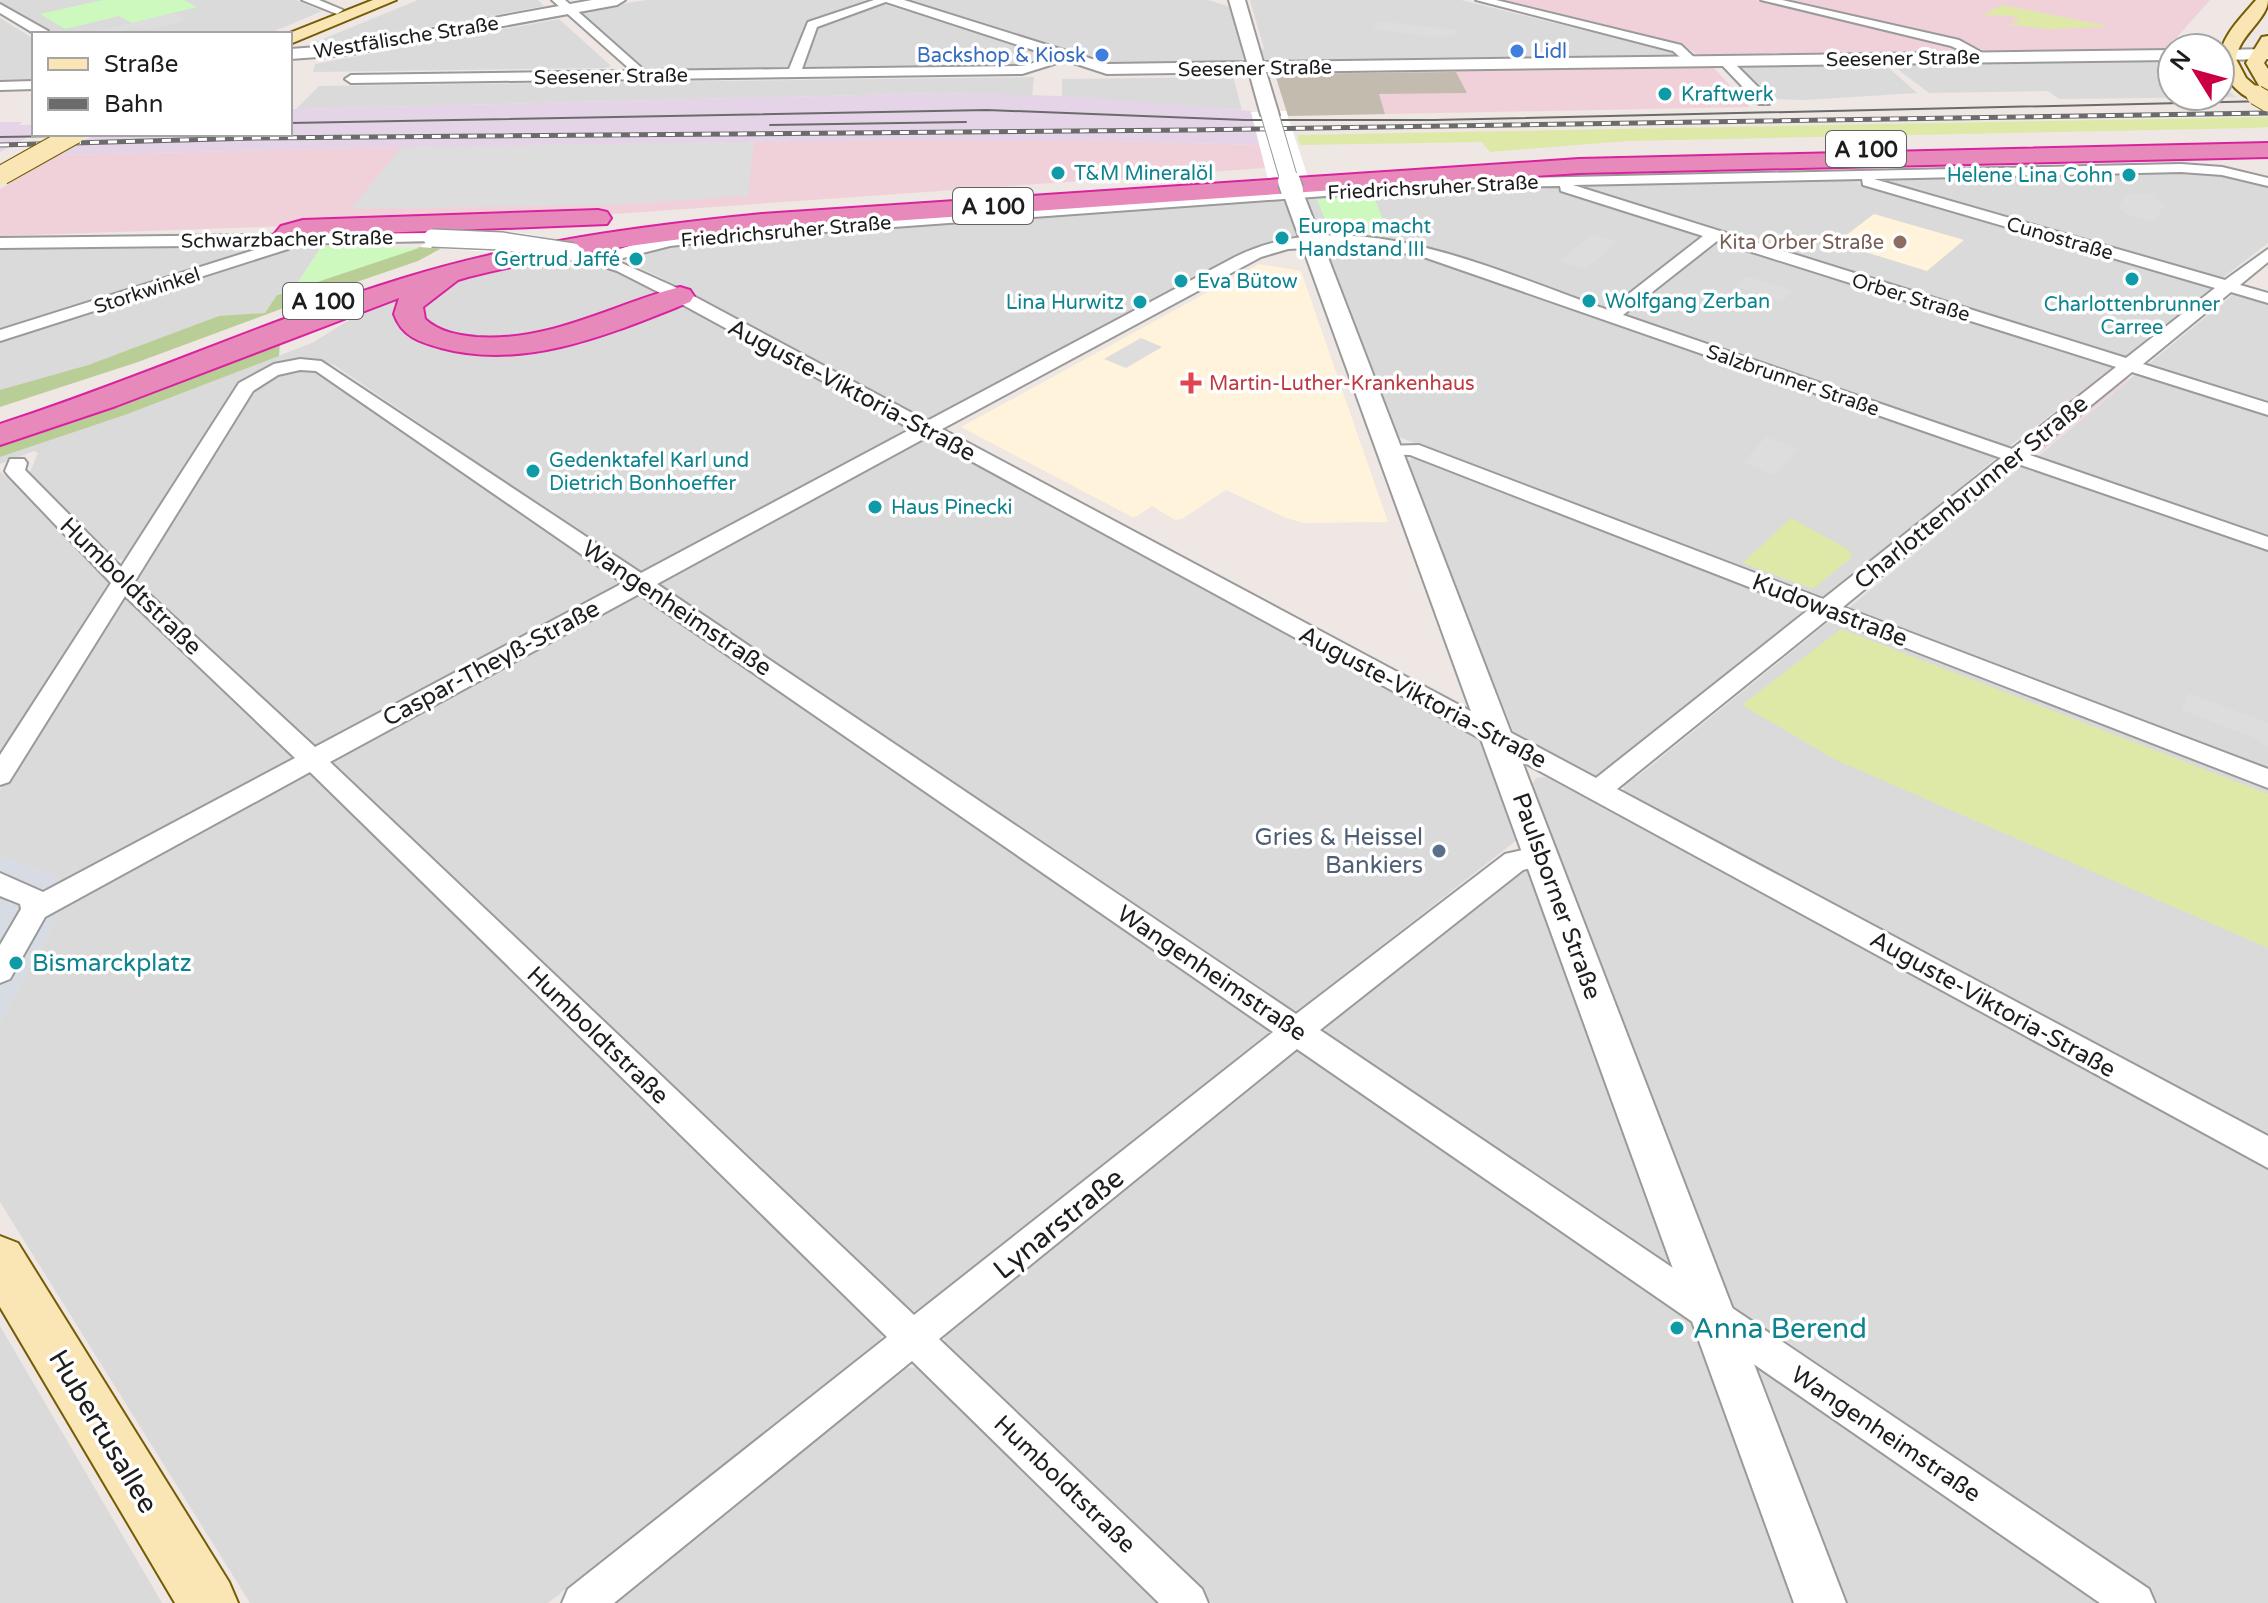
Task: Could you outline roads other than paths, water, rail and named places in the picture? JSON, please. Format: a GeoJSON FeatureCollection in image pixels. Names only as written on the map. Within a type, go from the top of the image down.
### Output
{"type":"FeatureCollection","features":[{"type":"Feature","properties":{"kind":"highway","name":"A 100"},"geometry":{"type":"LineString","coordinates":[[0,415],[90,387],[329,299],[438,263],[546,237],[655,221],[763,210],[1464,162],[2266,137]]}},
{"type":"Feature","properties":{"kind":"highway","name":"A 100"},"geometry":{"type":"LineString","coordinates":[[0,435],[117,396],[344,308],[451,273],[585,243],[715,226],[1546,175],[2266,137]]}},
{"type":"Feature","properties":{"kind":"highway"},"geometry":{"type":"LineString","coordinates":[[1546,175],[2268,162]]}},
{"type":"Feature","properties":{"kind":"highway"},"geometry":{"type":"LineString","coordinates":[[287,238],[290,232],[303,228],[620,217],[655,221]]}},
{"type":"Feature","properties":{"kind":"highway"},"geometry":{"type":"LineString","coordinates":[[451,273],[415,297],[409,304],[409,316],[421,332],[479,346],[526,343],[573,335],[680,296]]}},
{"type":"Feature","properties":{"kind":"main road"},"geometry":{"type":"LineString","coordinates":[[281,32],[362,0]]}},
{"type":"Feature","properties":{"kind":"main road"},"geometry":{"type":"LineString","coordinates":[[292,38],[388,0]]}},
{"type":"Feature","properties":{"kind":"main road"},"geometry":{"type":"LineString","coordinates":[[2236,36],[2265,0]]}},
{"type":"Feature","properties":{"kind":"main road"},"geometry":{"type":"LineString","coordinates":[[2264,94],[2255,63],[2265,50]]}},
{"type":"Feature","properties":{"kind":"main road"},"geometry":{"type":"LineString","coordinates":[[2236,76],[2264,94]]}},
{"type":"Feature","properties":{"kind":"main road"},"geometry":{"type":"LineString","coordinates":[[1,171],[50,136]]}},
{"type":"Feature","properties":{"kind":"main road"},"geometry":{"type":"LineString","coordinates":[[1,171],[71,136]]}},
{"type":"Feature","properties":{"kind":"main road","name":"Hubertusallee"},"geometry":{"type":"LineString","coordinates":[[0,1260],[208,1603]]}},
{"type":"Feature","properties":{"kind":"street"},"geometry":{"type":"LineString","coordinates":[[308,0],[337,10]]}},
{"type":"Feature","properties":{"kind":"street","name":"Westfälische Straße"},"geometry":{"type":"LineString","coordinates":[[292,54],[351,49],[563,4],[617,0]]}},
{"type":"Feature","properties":{"kind":"street"},"geometry":{"type":"LineString","coordinates":[[794,74],[812,25],[887,0],[1067,58]]}},
{"type":"Feature","properties":{"kind":"street"},"geometry":{"type":"LineString","coordinates":[[1237,0],[1256,68]]}},
{"type":"Feature","properties":{"kind":"street"},"geometry":{"type":"LineString","coordinates":[[1482,0],[1677,48],[1692,61]]}},
{"type":"Feature","properties":{"kind":"street"},"geometry":{"type":"LineString","coordinates":[[1767,0],[1955,43],[1982,56]]}},
{"type":"Feature","properties":{"kind":"street"},"geometry":{"type":"LineString","coordinates":[[563,4],[639,71],[638,75]]}},
{"type":"Feature","properties":{"kind":"street"},"geometry":{"type":"LineString","coordinates":[[0,8],[41,32]]}},
{"type":"Feature","properties":{"kind":"street"},"geometry":{"type":"LineString","coordinates":[[2236,51],[2265,50]]}},
{"type":"Feature","properties":{"kind":"street","name":"Seesener Straße"},"geometry":{"type":"LineString","coordinates":[[351,79],[1022,70],[1067,58],[1107,69],[2156,53]]}},
{"type":"Feature","properties":{"kind":"street"},"geometry":{"type":"LineString","coordinates":[[1724,60],[1764,101]]}},
{"type":"Feature","properties":{"kind":"street","name":"Paulsborner Straße"},"geometry":{"type":"LineString","coordinates":[[1256,68],[1292,192],[1820,1603]]}},
{"type":"Feature","properties":{"kind":"street"},"geometry":{"type":"LineString","coordinates":[[0,86],[32,85]]}},
{"type":"Feature","properties":{"kind":"street","name":"Friedrichsruher Straße"},"geometry":{"type":"LineString","coordinates":[[602,260],[655,242],[728,234],[1546,175],[1854,175],[2196,168],[2268,182]]}},
{"type":"Feature","properties":{"kind":"street","name":"Orber Straße"},"geometry":{"type":"LineString","coordinates":[[1546,175],[1559,186],[2268,409]]}},
{"type":"Feature","properties":{"kind":"street","name":"Cunostraße"},"geometry":{"type":"LineString","coordinates":[[1854,175],[1858,180],[2268,298]]}},
{"type":"Feature","properties":{"kind":"street"},"geometry":{"type":"LineString","coordinates":[[1611,316],[1714,235]]}},
{"type":"Feature","properties":{"kind":"street","name":"Storkwinkel"},"geometry":{"type":"LineString","coordinates":[[0,336],[283,246],[287,238]]}},
{"type":"Feature","properties":{"kind":"street","name":"Schwarzbacher Straße"},"geometry":{"type":"LineString","coordinates":[[0,243],[432,238],[501,241],[573,252]]}},
{"type":"Feature","properties":{"kind":"street","name":"Salzbrunner Straße"},"geometry":{"type":"LineString","coordinates":[[1312,243],[1371,243],[1422,251],[2268,544]]}},
{"type":"Feature","properties":{"kind":"street","name":"Caspar-Theyß-Straße"},"geometry":{"type":"LineString","coordinates":[[35,909],[1244,259],[1270,248],[1312,243]]}},
{"type":"Feature","properties":{"kind":"street","name":"Auguste-Viktoria-Straße"},"geometry":{"type":"LineString","coordinates":[[573,252],[602,260],[680,296],[2268,1153]]}},
{"type":"Feature","properties":{"kind":"street","name":"Charlottenbrunner Straße"},"geometry":{"type":"LineString","coordinates":[[1599,790],[2268,254]]}},
{"type":"Feature","properties":{"kind":"street","name":"Wangenheimstraße"},"geometry":{"type":"LineString","coordinates":[[122,581],[246,387],[262,374],[282,366],[321,366],[2135,1603]]}},
{"type":"Feature","properties":{"kind":"street","name":"Kudowastraße"},"geometry":{"type":"LineString","coordinates":[[1390,450],[1412,449],[2268,779]]}},
{"type":"Feature","properties":{"kind":"street","name":"Humboldtstraße"},"geometry":{"type":"LineString","coordinates":[[17,463],[15,471],[122,581],[312,759],[1188,1603]]}},
{"type":"Feature","properties":{"kind":"street"},"geometry":{"type":"LineString","coordinates":[[0,776],[122,581]]}},
{"type":"Feature","properties":{"kind":"street","name":"Lynarstraße"},"geometry":{"type":"LineString","coordinates":[[582,1603],[1297,1031],[1515,861],[1541,856]]}},
{"type":"Feature","properties":{"kind":"street"},"geometry":{"type":"LineString","coordinates":[[0,884],[32,897],[35,909],[0,971]]}},
{"type":"Feature","properties":{"kind":"tram line"},"geometry":{"type":"LineString","coordinates":[[292,123],[987,110],[1245,120],[1434,120],[2268,101]]}},
{"type":"Feature","properties":{"kind":"tram line"},"geometry":{"type":"LineString","coordinates":[[770,125],[966,122]]}},
{"type":"Feature","properties":{"kind":"tram line"},"geometry":{"type":"LineString","coordinates":[[0,137],[59,136]]}},
{"type":"Feature","properties":{"kind":"railway"},"geometry":{"type":"LineString","coordinates":[[0,145],[257,138],[1190,130],[2268,113]]}},
{"type":"Feature","properties":{"kind":"place","name":"Lidl"},"geometry":{"type":"Point","coordinates":[1517,51]}},
{"type":"Feature","properties":{"kind":"place","name":"Backshop & Kiosk"},"geometry":{"type":"Point","coordinates":[1102,55]}},
{"type":"Feature","properties":{"kind":"place","name":"Kraftwerk"},"geometry":{"type":"Point","coordinates":[1665,94]}},
{"type":"Feature","properties":{"kind":"place","name":"T&M Mineralöl"},"geometry":{"type":"Point","coordinates":[1058,173]}},
{"type":"Feature","properties":{"kind":"place","name":"Helene Lina Cohn"},"geometry":{"type":"Point","coordinates":[2129,175]}},
{"type":"Feature","properties":{"kind":"place","name":"Europa macht Handstand III"},"geometry":{"type":"Point","coordinates":[1282,238]}},
{"type":"Feature","properties":{"kind":"place","name":"Kita Orber Straße"},"geometry":{"type":"Point","coordinates":[1900,242]}},
{"type":"Feature","properties":{"kind":"place","name":"Gertrud Jaffé"},"geometry":{"type":"Point","coordinates":[636,259]}},
{"type":"Feature","properties":{"kind":"place","name":"Charlottenbrunner Carree"},"geometry":{"type":"Point","coordinates":[2132,279]}},
{"type":"Feature","properties":{"kind":"place","name":"Eva Bütow"},"geometry":{"type":"Point","coordinates":[1181,281]}},
{"type":"Feature","properties":{"kind":"place","name":"Wolfgang Zerban"},"geometry":{"type":"Point","coordinates":[1589,301]}},
{"type":"Feature","properties":{"kind":"place","name":"Lina Hurwitz"},"geometry":{"type":"Point","coordinates":[1140,302]}},
{"type":"Feature","properties":{"kind":"place","name":"Martin-Luther-Krankenhaus"},"geometry":{"type":"Point","coordinates":[1191,383]}},
{"type":"Feature","properties":{"kind":"place","name":"Gedenktafel Karl und Dietrich Bonhoeffer"},"geometry":{"type":"Point","coordinates":[533,471]}},
{"type":"Feature","properties":{"kind":"place","name":"Haus Pinecki"},"geometry":{"type":"Point","coordinates":[875,507]}},
{"type":"Feature","properties":{"kind":"place","name":"Gries & Heissel Bankiers"},"geometry":{"type":"Point","coordinates":[1439,851]}},
{"type":"Feature","properties":{"kind":"place","name":"Bismarckplatz"},"geometry":{"type":"Point","coordinates":[16,963]}},
{"type":"Feature","properties":{"kind":"place","name":"Anna Berend"},"geometry":{"type":"Point","coordinates":[1677,1328]}}]}
